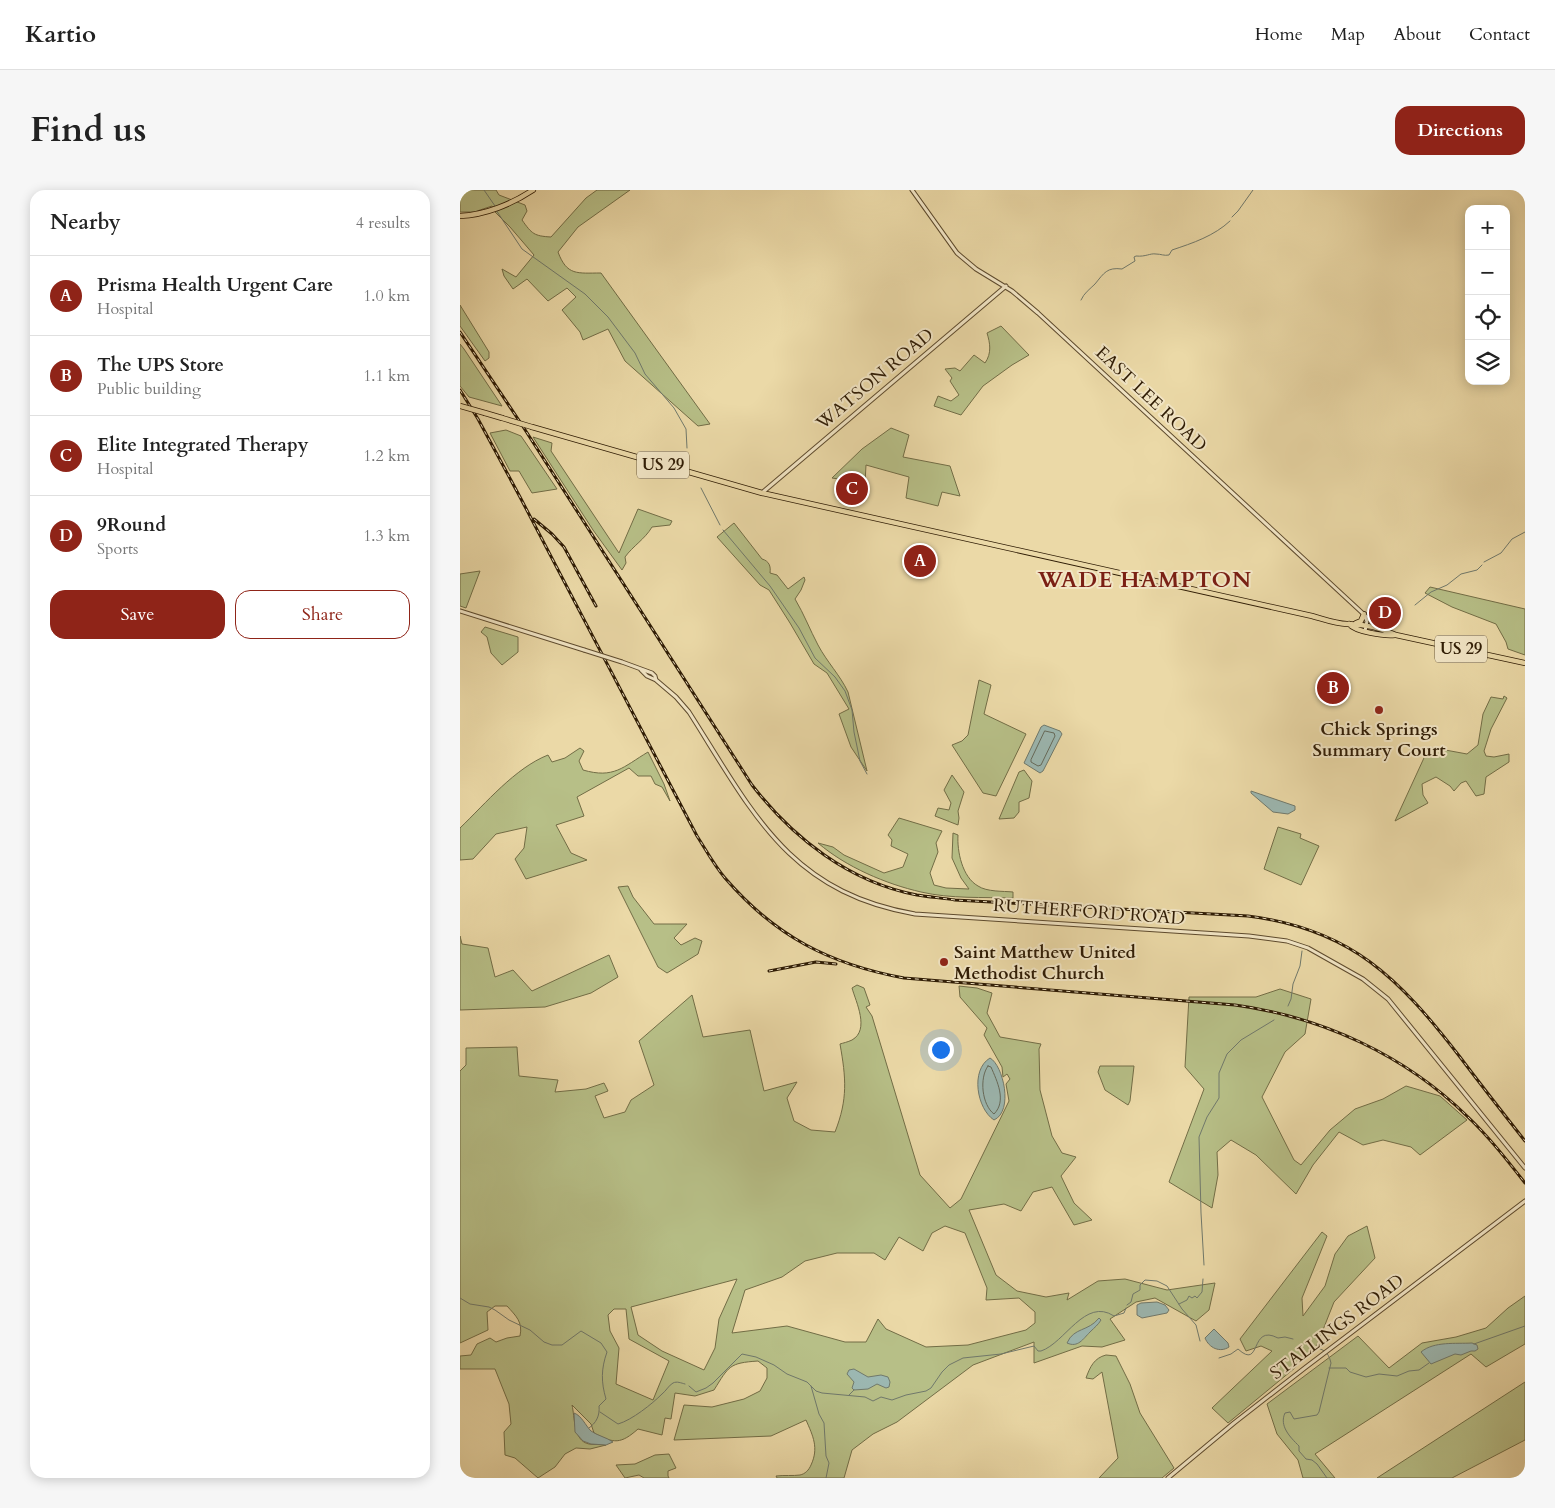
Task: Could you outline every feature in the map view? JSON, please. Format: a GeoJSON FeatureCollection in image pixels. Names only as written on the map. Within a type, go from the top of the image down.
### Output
{"type":"FeatureCollection","features":[{"type":"Feature","properties":{"kind":"main road"},"geometry":{"type":"LineString","coordinates":[[460,216],[477,214],[497,208],[534,190]]}},
{"type":"Feature","properties":{"kind":"main road","name":"US 29"},"geometry":{"type":"LineString","coordinates":[[460,406],[762,493],[1349,624],[1355,623],[1386,636],[1396,635]]}},
{"type":"Feature","properties":{"kind":"main road"},"geometry":{"type":"LineString","coordinates":[[1355,623],[1361,620],[1364,614]]}},
{"type":"Feature","properties":{"kind":"main road","name":"US 29"},"geometry":{"type":"LineString","coordinates":[[1349,624],[1351,627],[1388,631],[1396,635],[1525,663]]}},
{"type":"Feature","properties":{"kind":"street","name":"EAST LEE ROAD"},"geometry":{"type":"LineString","coordinates":[[912,190],[957,253],[969,264],[1006,286],[1038,313],[1370,620],[1388,631]]}},
{"type":"Feature","properties":{"kind":"street","name":"WATSON ROAD"},"geometry":{"type":"LineString","coordinates":[[762,493],[1006,286]]}},
{"type":"Feature","properties":{"kind":"street","name":"RUTHERFORD ROAD"},"geometry":{"type":"LineString","coordinates":[[460,611],[622,662],[641,670],[647,676],[656,680],[672,693],[689,712],[749,806],[771,836],[798,862],[824,881],[873,904],[915,914],[1276,938],[1303,946],[1363,979],[1388,999],[1525,1168]]}},
{"type":"Feature","properties":{"kind":"street"},"geometry":{"type":"LineString","coordinates":[[1364,614],[1366,629]]}},
{"type":"Feature","properties":{"kind":"street","name":"STALLINGS ROAD"},"geometry":{"type":"LineString","coordinates":[[1168,1478],[1230,1426],[1525,1201]]}},
{"type":"Feature","properties":{"kind":"green space"},"geometry":{"type":"Polygon","coordinates":[[[460,190],[496,190],[499,195],[525,205],[527,211],[522,220],[531,231],[537,235],[551,237],[586,198],[597,190],[630,190],[578,227],[558,252],[565,265],[574,272],[601,273],[710,424],[698,426],[625,361],[608,329],[583,340],[580,332],[562,310],[576,297],[567,288],[548,301],[527,279],[513,289],[504,276],[502,269],[516,277],[534,255],[495,212],[492,206],[474,212],[460,212],[460,190]]]}},
{"type":"Feature","properties":{"kind":"green space"},"geometry":{"type":"Polygon","coordinates":[[[460,305],[489,352],[489,358],[485,361],[460,326],[460,305]]]}},
{"type":"Feature","properties":{"kind":"green space"},"geometry":{"type":"Polygon","coordinates":[[[1001,326],[1029,355],[983,386],[961,415],[934,406],[938,396],[951,401],[959,395],[950,381],[952,378],[945,369],[955,368],[960,371],[974,355],[985,363],[990,352],[987,333],[1001,326]]]}},
{"type":"Feature","properties":{"kind":"green space"},"geometry":{"type":"Polygon","coordinates":[[[460,344],[502,406],[469,397],[460,386],[460,344]]]}},
{"type":"Feature","properties":{"kind":"green space"},"geometry":{"type":"Polygon","coordinates":[[[891,428],[909,435],[903,457],[950,466],[960,496],[942,492],[938,506],[906,498],[909,477],[866,465],[865,483],[832,478],[862,449],[891,428]]]}},
{"type":"Feature","properties":{"kind":"green space"},"geometry":{"type":"Polygon","coordinates":[[[506,430],[521,436],[557,489],[532,493],[519,471],[510,471],[490,433],[506,430]]]}},
{"type":"Feature","properties":{"kind":"green space"},"geometry":{"type":"Polygon","coordinates":[[[533,437],[552,443],[551,451],[619,553],[638,509],[672,521],[670,525],[652,527],[625,557],[626,563],[622,570],[593,530],[533,437]]]}},
{"type":"Feature","properties":{"kind":"green space"},"geometry":{"type":"Polygon","coordinates":[[[734,523],[762,559],[768,562],[770,573],[777,575],[788,589],[804,577],[805,580],[801,590],[795,599],[818,645],[848,692],[867,771],[851,747],[839,714],[849,709],[827,673],[814,664],[769,590],[760,585],[717,537],[734,523]]]}},
{"type":"Feature","properties":{"kind":"green space"},"geometry":{"type":"Polygon","coordinates":[[[480,571],[466,608],[460,606],[460,574],[480,571]]]}},
{"type":"Feature","properties":{"kind":"green space"},"geometry":{"type":"Polygon","coordinates":[[[1430,587],[1525,609],[1525,655],[1508,649],[1496,624],[1452,607],[1425,593],[1430,587]]]}},
{"type":"Feature","properties":{"kind":"green space"},"geometry":{"type":"Polygon","coordinates":[[[485,627],[518,637],[518,652],[502,665],[491,653],[487,637],[481,632],[485,627]]]}},
{"type":"Feature","properties":{"kind":"green space"},"geometry":{"type":"Polygon","coordinates":[[[979,680],[991,685],[984,714],[1026,734],[996,796],[983,793],[952,745],[962,741],[968,735],[979,680]]]}},
{"type":"Feature","properties":{"kind":"green space"},"geometry":{"type":"Polygon","coordinates":[[[1504,696],[1507,698],[1491,729],[1484,751],[1486,756],[1494,757],[1509,754],[1509,762],[1486,777],[1484,794],[1476,796],[1466,781],[1461,783],[1454,791],[1436,777],[1422,784],[1423,795],[1428,803],[1395,821],[1429,747],[1467,754],[1478,745],[1483,714],[1491,697],[1503,699],[1504,696]]]}},
{"type":"Feature","properties":{"kind":"green space"},"geometry":{"type":"Polygon","coordinates":[[[580,748],[584,751],[579,761],[583,770],[603,773],[625,767],[648,752],[670,801],[662,787],[655,784],[651,776],[638,776],[629,768],[577,797],[584,816],[556,825],[571,853],[587,860],[526,879],[515,859],[524,848],[527,827],[496,834],[473,859],[460,860],[460,828],[501,787],[524,768],[548,755],[552,762],[565,758],[580,748]]]}},
{"type":"Feature","properties":{"kind":"green space"},"geometry":{"type":"Polygon","coordinates":[[[1024,770],[1032,781],[1029,798],[1019,802],[1019,812],[1014,818],[999,819],[1019,772],[1024,770]]]}},
{"type":"Feature","properties":{"kind":"green space"},"geometry":{"type":"Polygon","coordinates":[[[952,775],[964,792],[958,811],[958,825],[935,816],[938,808],[949,810],[951,803],[944,790],[952,775]]]}},
{"type":"Feature","properties":{"kind":"green space"},"geometry":{"type":"Polygon","coordinates":[[[899,818],[942,831],[936,843],[938,852],[930,873],[934,885],[946,888],[969,889],[961,878],[952,858],[953,833],[958,835],[958,848],[964,870],[973,882],[986,889],[1013,892],[1013,898],[944,896],[908,889],[867,874],[841,860],[818,843],[833,847],[844,855],[884,873],[903,867],[908,854],[891,846],[892,840],[888,835],[899,818]]]}},
{"type":"Feature","properties":{"kind":"green space"},"geometry":{"type":"Polygon","coordinates":[[[1278,827],[1301,834],[1300,838],[1319,846],[1301,885],[1264,869],[1278,827]]]}},
{"type":"Feature","properties":{"kind":"green space"},"geometry":{"type":"Polygon","coordinates":[[[628,886],[633,897],[654,924],[687,924],[674,938],[681,945],[695,938],[702,941],[698,954],[667,973],[658,967],[618,887],[628,886]]]}},
{"type":"Feature","properties":{"kind":"green space"},"geometry":{"type":"Polygon","coordinates":[[[460,936],[462,944],[488,948],[495,977],[513,970],[532,991],[609,955],[618,977],[591,993],[545,1007],[460,1010],[460,936]]]}},
{"type":"Feature","properties":{"kind":"green space"},"geometry":{"type":"Polygon","coordinates":[[[857,985],[864,988],[870,1005],[866,1007],[872,1016],[920,1175],[950,1208],[961,1199],[1009,1101],[1006,1084],[1010,1079],[1007,1074],[1003,1077],[1002,1067],[984,1035],[987,1028],[960,997],[959,986],[977,988],[992,993],[987,1013],[1000,1037],[1041,1044],[1039,1049],[1040,1090],[1052,1136],[1062,1153],[1076,1157],[1061,1176],[1074,1203],[1092,1220],[1074,1225],[1052,1187],[1033,1192],[1021,1211],[1004,1204],[969,1210],[996,1275],[1017,1291],[1046,1297],[1069,1293],[1067,1300],[1098,1281],[1125,1279],[1167,1290],[1215,1283],[1209,1310],[1196,1321],[1155,1298],[1136,1302],[1110,1319],[1125,1340],[1102,1347],[1082,1346],[1034,1363],[1034,1342],[973,1365],[897,1422],[873,1434],[852,1450],[844,1478],[777,1478],[776,1476],[802,1474],[807,1472],[810,1467],[815,1448],[806,1420],[771,1436],[674,1440],[684,1405],[712,1407],[744,1399],[760,1391],[767,1378],[767,1368],[758,1361],[741,1363],[731,1367],[714,1390],[695,1396],[675,1393],[671,1419],[665,1418],[662,1435],[638,1429],[627,1438],[612,1441],[594,1433],[591,1424],[572,1405],[577,1434],[580,1438],[589,1444],[606,1445],[590,1449],[576,1448],[565,1454],[555,1467],[538,1478],[515,1458],[505,1455],[504,1432],[511,1424],[509,1404],[495,1369],[460,1369],[460,1356],[471,1355],[477,1344],[490,1338],[496,1342],[520,1336],[521,1331],[518,1320],[507,1306],[495,1306],[487,1312],[488,1330],[460,1343],[460,1071],[466,1065],[466,1048],[517,1047],[519,1076],[558,1080],[555,1092],[586,1089],[604,1083],[608,1091],[595,1096],[604,1118],[625,1112],[631,1100],[654,1085],[639,1041],[692,995],[703,1037],[750,1030],[764,1091],[797,1082],[787,1098],[794,1121],[811,1130],[835,1132],[842,1109],[845,1088],[840,1044],[852,1040],[857,1035],[861,1023],[859,1008],[852,988],[857,985]],[[945,1226],[932,1233],[923,1251],[899,1237],[885,1260],[874,1253],[837,1253],[805,1261],[782,1277],[745,1290],[732,1333],[787,1326],[845,1342],[866,1342],[878,1319],[886,1329],[926,1347],[968,1345],[1026,1330],[1035,1323],[1035,1312],[1019,1298],[986,1300],[987,1288],[965,1233],[945,1226]],[[737,1279],[631,1307],[638,1335],[662,1351],[704,1370],[715,1348],[719,1319],[737,1279]],[[614,1309],[608,1315],[610,1331],[619,1348],[616,1384],[653,1400],[669,1361],[629,1339],[626,1309],[614,1309]]]}},
{"type":"Feature","properties":{"kind":"green space"},"geometry":{"type":"Polygon","coordinates":[[[1280,989],[1311,999],[1305,1034],[1285,1052],[1262,1097],[1294,1160],[1301,1165],[1330,1130],[1355,1109],[1383,1099],[1406,1086],[1440,1096],[1467,1120],[1420,1155],[1411,1147],[1383,1140],[1363,1145],[1339,1132],[1313,1165],[1296,1194],[1256,1155],[1231,1140],[1217,1152],[1218,1175],[1212,1208],[1169,1182],[1204,1089],[1185,1067],[1189,997],[1256,997],[1280,989]]]}},
{"type":"Feature","properties":{"kind":"green space"},"geometry":{"type":"Polygon","coordinates":[[[1100,1066],[1134,1066],[1128,1105],[1105,1090],[1098,1072],[1100,1066]]]}},
{"type":"Feature","properties":{"kind":"green space"},"geometry":{"type":"Polygon","coordinates":[[[1367,1226],[1375,1258],[1334,1302],[1317,1345],[1296,1367],[1228,1423],[1212,1408],[1272,1351],[1261,1346],[1246,1351],[1240,1339],[1322,1232],[1327,1236],[1302,1298],[1303,1316],[1325,1286],[1335,1254],[1348,1236],[1367,1226]]]}},
{"type":"Feature","properties":{"kind":"green space"},"geometry":{"type":"Polygon","coordinates":[[[1525,1296],[1525,1344],[1486,1367],[1471,1354],[1315,1454],[1335,1478],[1303,1478],[1298,1460],[1277,1434],[1267,1404],[1358,1336],[1389,1368],[1422,1343],[1456,1337],[1486,1328],[1508,1308],[1525,1296]]]}},
{"type":"Feature","properties":{"kind":"green space"},"geometry":{"type":"Polygon","coordinates":[[[1106,1355],[1116,1356],[1130,1384],[1140,1413],[1174,1468],[1162,1478],[1099,1478],[1118,1458],[1102,1372],[1093,1379],[1086,1378],[1089,1370],[1098,1358],[1106,1355]]]}},
{"type":"Feature","properties":{"kind":"green space"},"geometry":{"type":"Polygon","coordinates":[[[1525,1382],[1525,1440],[1452,1478],[1377,1478],[1525,1382]]]}},
{"type":"Feature","properties":{"kind":"green space"},"geometry":{"type":"Polygon","coordinates":[[[669,1454],[676,1468],[668,1471],[669,1478],[644,1478],[639,1475],[625,1478],[616,1465],[635,1464],[655,1455],[669,1454]]]}},
{"type":"Feature","properties":{"kind":"water"},"geometry":{"type":"Polygon","coordinates":[[[1044,725],[1060,731],[1062,734],[1043,771],[1040,773],[1024,763],[1041,727],[1044,725]]]}},
{"type":"Feature","properties":{"kind":"water"},"geometry":{"type":"Polygon","coordinates":[[[1251,791],[1295,806],[1295,810],[1288,814],[1273,812],[1251,791]]]}},
{"type":"Feature","properties":{"kind":"water"},"geometry":{"type":"Polygon","coordinates":[[[990,1058],[999,1069],[1005,1098],[1004,1108],[994,1120],[983,1107],[978,1089],[980,1071],[990,1058]]]}},
{"type":"Feature","properties":{"kind":"water"},"geometry":{"type":"Polygon","coordinates":[[[1157,1302],[1165,1305],[1169,1310],[1167,1313],[1142,1318],[1137,1315],[1137,1305],[1157,1302]]]}},
{"type":"Feature","properties":{"kind":"water"},"geometry":{"type":"Polygon","coordinates":[[[1099,1318],[1101,1320],[1099,1323],[1080,1342],[1077,1344],[1067,1343],[1073,1334],[1090,1326],[1099,1318]]]}},
{"type":"Feature","properties":{"kind":"water"},"geometry":{"type":"Polygon","coordinates":[[[1214,1329],[1228,1343],[1229,1347],[1222,1350],[1212,1347],[1207,1342],[1205,1338],[1214,1329]]]}},
{"type":"Feature","properties":{"kind":"water"},"geometry":{"type":"Polygon","coordinates":[[[1472,1343],[1477,1345],[1478,1349],[1475,1351],[1461,1355],[1455,1354],[1431,1364],[1421,1352],[1432,1346],[1472,1343]]]}},
{"type":"Feature","properties":{"kind":"water"},"geometry":{"type":"Polygon","coordinates":[[[854,1369],[868,1377],[881,1375],[888,1377],[889,1387],[886,1388],[877,1384],[868,1389],[854,1390],[852,1388],[854,1382],[847,1374],[849,1370],[854,1369]]]}},
{"type":"Feature","properties":{"kind":"water"},"geometry":{"type":"Polygon","coordinates":[[[574,1413],[581,1418],[591,1431],[613,1442],[606,1445],[591,1444],[583,1441],[575,1432],[574,1413]]]}},
{"type":"Feature","properties":{"kind":"waterway"},"geometry":{"type":"LineString","coordinates":[[484,190],[495,206]]}},
{"type":"Feature","properties":{"kind":"waterway"},"geometry":{"type":"LineString","coordinates":[[1232,217],[1253,190]]}},
{"type":"Feature","properties":{"kind":"waterway"},"geometry":{"type":"LineString","coordinates":[[496,210],[522,249],[585,294],[608,317],[635,353],[645,374],[674,408],[686,429],[687,448]]}},
{"type":"Feature","properties":{"kind":"waterway"},"geometry":{"type":"LineString","coordinates":[[1081,300],[1085,293],[1109,270],[1122,269],[1135,261],[1134,257],[1136,256],[1169,255],[1172,250],[1210,235],[1230,221]]}},
{"type":"Feature","properties":{"kind":"waterway"},"geometry":{"type":"LineString","coordinates":[[701,488],[720,525]]}},
{"type":"Feature","properties":{"kind":"waterway"},"geometry":{"type":"LineString","coordinates":[[723,530],[770,586],[799,628],[815,658],[835,677],[845,691],[852,710],[860,761],[867,774]]}},
{"type":"Feature","properties":{"kind":"waterway"},"geometry":{"type":"LineString","coordinates":[[1484,562],[1501,553],[1512,539],[1525,532]]}},
{"type":"Feature","properties":{"kind":"waterway"},"geometry":{"type":"LineString","coordinates":[[1415,605],[1431,592],[1447,585],[1461,574],[1477,570],[1482,565]]}},
{"type":"Feature","properties":{"kind":"waterway"},"geometry":{"type":"LineString","coordinates":[[1288,1006],[1293,984],[1300,966],[1302,951]]}},
{"type":"Feature","properties":{"kind":"waterway"},"geometry":{"type":"LineString","coordinates":[[1204,1265],[1199,1137],[1207,1117],[1219,1098],[1219,1073],[1227,1054],[1241,1040],[1274,1020]]}},
{"type":"Feature","properties":{"kind":"waterway"},"geometry":{"type":"LineString","coordinates":[[1179,1304],[1187,1300],[1189,1296],[1197,1298],[1202,1292],[1203,1279]]}},
{"type":"Feature","properties":{"kind":"waterway"},"geometry":{"type":"LineString","coordinates":[[1127,1305],[1131,1302],[1133,1294],[1140,1290],[1140,1285],[1145,1280],[1157,1281],[1167,1286],[1182,1309],[1196,1325],[1200,1341]]}},
{"type":"Feature","properties":{"kind":"waterway"},"geometry":{"type":"LineString","coordinates":[[460,1298],[470,1304],[489,1307],[495,1310],[509,1320],[530,1330],[544,1342],[552,1345],[562,1345],[581,1331],[601,1343],[607,1352],[602,1376],[606,1399],[599,1406],[597,1419],[589,1428]]}},
{"type":"Feature","properties":{"kind":"waterway"},"geometry":{"type":"LineString","coordinates":[[689,1386],[696,1392],[706,1388],[742,1354],[756,1357],[774,1365],[787,1374],[807,1382],[816,1391],[822,1393],[865,1397],[873,1401],[881,1397],[892,1400],[926,1391],[931,1388],[949,1365],[963,1358],[1001,1354],[1034,1346],[1038,1351],[1041,1351],[1050,1346],[1084,1317],[1094,1312],[1104,1312],[1114,1316],[1124,1313],[1126,1308]]}},
{"type":"Feature","properties":{"kind":"waterway"},"geometry":{"type":"LineString","coordinates":[[1474,1344],[1525,1326]]}},
{"type":"Feature","properties":{"kind":"waterway"},"geometry":{"type":"LineString","coordinates":[[1219,1358],[1231,1354],[1238,1349],[1245,1354],[1250,1354],[1263,1336],[1269,1335],[1293,1339]]}},
{"type":"Feature","properties":{"kind":"waterway"},"geometry":{"type":"LineString","coordinates":[[1312,1346],[1327,1353],[1331,1363],[1319,1412],[1317,1415],[1294,1419],[1290,1412],[1285,1413],[1283,1422],[1289,1435],[1299,1446],[1299,1451],[1306,1459],[1312,1460],[1317,1464],[1327,1478]]}},
{"type":"Feature","properties":{"kind":"waterway"},"geometry":{"type":"LineString","coordinates":[[1329,1368],[1346,1368],[1350,1372],[1366,1377],[1379,1374],[1397,1376],[1409,1371],[1419,1370],[1429,1363]]}},
{"type":"Feature","properties":{"kind":"waterway"},"geometry":{"type":"LineString","coordinates":[[600,1412],[618,1424],[642,1411],[673,1383],[685,1384]]}},
{"type":"Feature","properties":{"kind":"waterway"},"geometry":{"type":"LineString","coordinates":[[811,1386],[819,1414],[824,1423],[826,1456],[829,1463],[826,1478]]}},
{"type":"Feature","properties":{"kind":"waterway"},"geometry":{"type":"LineString","coordinates":[[849,1395],[854,1390]]}},
{"type":"Feature","properties":{"kind":"railway"},"geometry":{"type":"LineString","coordinates":[[460,332],[522,425],[752,785],[804,840],[824,855],[868,880],[892,889],[917,895],[955,900],[1248,916],[1316,932],[1344,945],[1370,962],[1416,1003],[1525,1141]]}},
{"type":"Feature","properties":{"kind":"railway"},"geometry":{"type":"LineString","coordinates":[[460,390],[478,419],[520,497],[697,836],[725,878],[764,916],[784,931],[828,956],[851,965],[904,978],[1235,1005],[1299,1019],[1330,1029],[1390,1057],[1443,1095],[1483,1133],[1525,1183]]}},
{"type":"Feature","properties":{"kind":"railway"},"geometry":{"type":"LineString","coordinates":[[534,519],[564,547],[596,606]]}},
{"type":"Feature","properties":{"kind":"railway"},"geometry":{"type":"LineString","coordinates":[[769,971],[816,962],[836,964]]}},
{"type":"Feature","properties":{"kind":"place","name":"Elite Integrated Therapy"},"geometry":{"type":"Point","coordinates":[852,489]}},
{"type":"Feature","properties":{"kind":"place","name":"Prisma Health Urgent Care"},"geometry":{"type":"Point","coordinates":[920,561]}},
{"type":"Feature","properties":{"kind":"place","name":"9Round"},"geometry":{"type":"Point","coordinates":[1385,613]}},
{"type":"Feature","properties":{"kind":"place","name":"The UPS Store"},"geometry":{"type":"Point","coordinates":[1333,688]}},
{"type":"Feature","properties":{"kind":"place","name":"Chick Springs Summary Court"},"geometry":{"type":"Point","coordinates":[1379,710]}},
{"type":"Feature","properties":{"kind":"place","name":"Saint Matthew United Methodist Church"},"geometry":{"type":"Point","coordinates":[944,962]}},
{"type":"Feature","properties":{"kind":"district","name":"WADE HAMPTON"},"geometry":{"type":"Point","coordinates":[1145,580]}}]}
